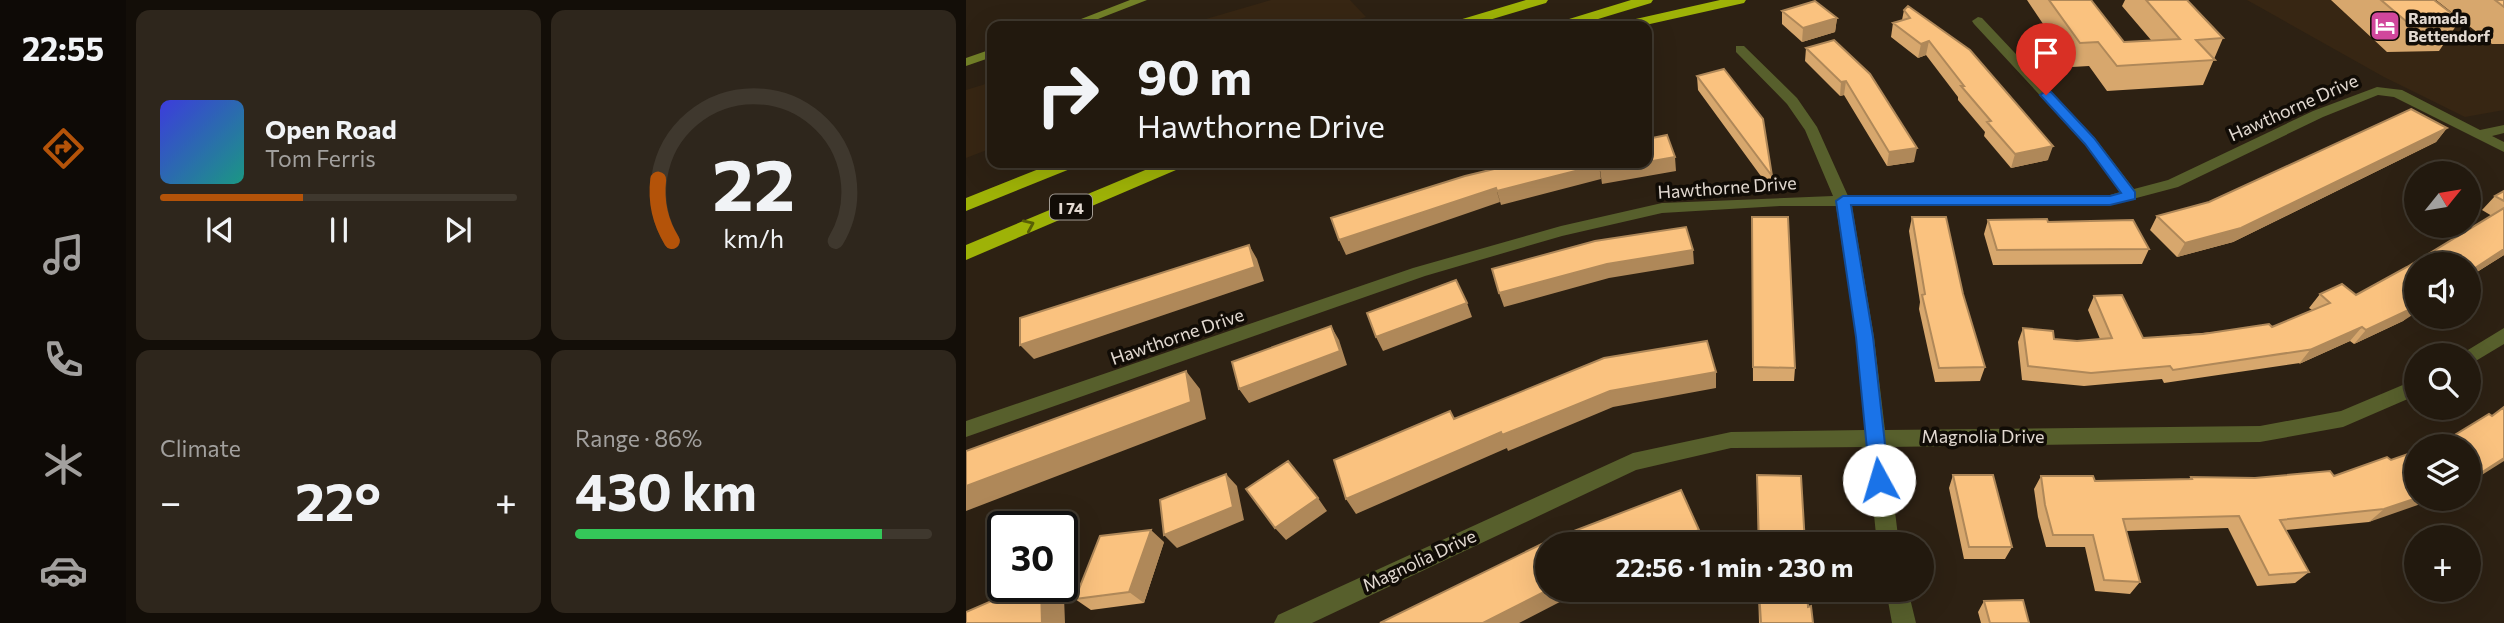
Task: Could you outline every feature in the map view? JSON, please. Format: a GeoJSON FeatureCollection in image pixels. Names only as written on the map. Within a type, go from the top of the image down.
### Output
{"type":"FeatureCollection","features":[{"type":"Feature","properties":{"kind":"highway"},"geometry":{"type":"LineString","coordinates":[[1471,21],[1541,0]]}},
{"type":"Feature","properties":{"kind":"highway"},"geometry":{"type":"LineString","coordinates":[[1577,21],[1646,0]]}},
{"type":"Feature","properties":{"kind":"highway"},"geometry":{"type":"LineString","coordinates":[[1645,21],[1739,0]]}},
{"type":"Feature","properties":{"kind":"highway","name":"I 74"},"geometry":{"type":"LineString","coordinates":[[966,205],[1057,168]]}},
{"type":"Feature","properties":{"kind":"highway","name":"I 74"},"geometry":{"type":"LineString","coordinates":[[966,253],[1165,168]]}},
{"type":"Feature","properties":{"kind":"main road"},"geometry":{"type":"LineString","coordinates":[[1083,21],[1141,0]]}},
{"type":"Feature","properties":{"kind":"main road"},"geometry":{"type":"LineString","coordinates":[[966,62],[987,54]]}},
{"type":"Feature","properties":{"kind":"street"},"geometry":{"type":"LineString","coordinates":[[1978,21],[2090,141],[2130,195]]}},
{"type":"Feature","properties":{"kind":"street"},"geometry":{"type":"LineString","coordinates":[[1740,49],[1792,101],[1812,130],[1843,201],[1865,337],[1887,532]]}},
{"type":"Feature","properties":{"kind":"street","name":"Hawthorne Drive"},"geometry":{"type":"LineString","coordinates":[[966,429],[1419,272],[1561,232],[1662,208],[1780,201],[2110,200],[2174,184],[2318,114],[2377,91],[2397,93],[2478,135]]}},
{"type":"Feature","properties":{"kind":"street"},"geometry":{"type":"LineString","coordinates":[[2478,135],[2504,129]]}},
{"type":"Feature","properties":{"kind":"street"},"geometry":{"type":"LineString","coordinates":[[2478,135],[2504,148]]}},
{"type":"Feature","properties":{"kind":"street"},"geometry":{"type":"LineString","coordinates":[[2481,350],[2504,335]]}},
{"type":"Feature","properties":{"kind":"street","name":"Magnolia Drive"},"geometry":{"type":"LineString","coordinates":[[1286,623],[1633,462],[1731,440],[2260,434],[2343,419],[2404,393]]}},
{"type":"Feature","properties":{"kind":"street"},"geometry":{"type":"LineString","coordinates":[[1899,602],[1903,623]]}},
{"type":"Feature","properties":{"kind":"shaded area"},"geometry":{"type":"Polygon","coordinates":[[[1271,0],[1350,0],[1366,17],[1354,21],[1199,21],[1271,0]]]}},
{"type":"Feature","properties":{"kind":"shaded area"},"geometry":{"type":"Polygon","coordinates":[[[2247,0],[2504,0],[2504,110],[2465,117],[2384,77],[2247,0]]]}},
{"type":"Feature","properties":{"kind":"shaded area"},"geometry":{"type":"Polygon","coordinates":[[[987,84],[987,150],[966,158],[966,90],[987,84]]]}},
{"type":"Feature","properties":{"kind":"building"},"geometry":{"type":"Polygon","coordinates":[[[2049,0],[2091,0],[2124,42],[2180,39],[2146,0],[2187,0],[2223,38],[2196,40],[2215,60],[2117,66],[2098,42],[2080,43],[2049,0]]]}},
{"type":"Feature","properties":{"kind":"building"},"geometry":{"type":"Polygon","coordinates":[[[2381,0],[2434,0],[2460,20],[2407,22],[2381,0]]]}},
{"type":"Feature","properties":{"kind":"building"},"geometry":{"type":"Polygon","coordinates":[[[2495,0],[2504,0],[2504,7],[2495,0]]]}},
{"type":"Feature","properties":{"kind":"building"},"geometry":{"type":"Polygon","coordinates":[[[1815,1],[1837,18],[1803,28],[1782,11],[1815,1]]]}},
{"type":"Feature","properties":{"kind":"building"},"geometry":{"type":"Polygon","coordinates":[[[1908,6],[1970,50],[2053,146],[2015,154],[1987,122],[1991,121],[1961,86],[1964,86],[1929,41],[1921,44],[1893,23],[1910,18],[1904,10],[1908,6]]]}},
{"type":"Feature","properties":{"kind":"building"},"geometry":{"type":"Polygon","coordinates":[[[1834,40],[1870,74],[1917,148],[1889,152],[1846,81],[1841,82],[1806,48],[1834,40]]]}},
{"type":"Feature","properties":{"kind":"building"},"geometry":{"type":"Polygon","coordinates":[[[1724,69],[1763,119],[1772,176],[1697,76],[1724,69]]]}},
{"type":"Feature","properties":{"kind":"building"},"geometry":{"type":"Polygon","coordinates":[[[2411,109],[2447,128],[2241,228],[2185,243],[2157,216],[2209,202],[2411,109]]]}},
{"type":"Feature","properties":{"kind":"building"},"geometry":{"type":"Polygon","coordinates":[[[1667,135],[1675,157],[1652,161],[1652,138],[1667,135]]]}},
{"type":"Feature","properties":{"kind":"building"},"geometry":{"type":"Polygon","coordinates":[[[1498,168],[1587,168],[1497,191],[1496,188],[1339,240],[1331,218],[1498,168]]]}},
{"type":"Feature","properties":{"kind":"building"},"geometry":{"type":"Polygon","coordinates":[[[2504,191],[2504,201],[2495,196],[2504,191]]]}},
{"type":"Feature","properties":{"kind":"building"},"geometry":{"type":"Polygon","coordinates":[[[2504,208],[2504,249],[2481,264],[2481,252],[2432,252],[2455,238],[2482,238],[2482,221],[2504,208]]]}},
{"type":"Feature","properties":{"kind":"building"},"geometry":{"type":"Polygon","coordinates":[[[1752,217],[1788,217],[1795,368],[1753,367],[1752,217]]]}},
{"type":"Feature","properties":{"kind":"building"},"geometry":{"type":"Polygon","coordinates":[[[1912,217],[1946,217],[1963,294],[1985,367],[1939,368],[1922,295],[1925,294],[1912,217]]]}},
{"type":"Feature","properties":{"kind":"building"},"geometry":{"type":"Polygon","coordinates":[[[2047,219],[2048,222],[2133,220],[2149,249],[1997,250],[1988,220],[2047,219]]]}},
{"type":"Feature","properties":{"kind":"building"},"geometry":{"type":"Polygon","coordinates":[[[1686,227],[1693,250],[1607,264],[1499,293],[1492,269],[1595,241],[1686,227]]]}},
{"type":"Feature","properties":{"kind":"building"},"geometry":{"type":"Polygon","coordinates":[[[1249,245],[1255,267],[1020,345],[1020,318],[1249,245]]]}},
{"type":"Feature","properties":{"kind":"building"},"geometry":{"type":"Polygon","coordinates":[[[2404,269],[2404,312],[2366,330],[2362,327],[2311,349],[2173,370],[2170,366],[2091,373],[2028,366],[2023,328],[2053,331],[2054,339],[2077,341],[2112,338],[2094,296],[2122,295],[2143,338],[2203,334],[2269,324],[2272,327],[2330,303],[2320,294],[2342,284],[2356,295],[2404,269]]]}},
{"type":"Feature","properties":{"kind":"building"},"geometry":{"type":"Polygon","coordinates":[[[1456,280],[1467,303],[1376,337],[1367,313],[1456,280]]]}},
{"type":"Feature","properties":{"kind":"building"},"geometry":{"type":"Polygon","coordinates":[[[1331,326],[1340,351],[1239,389],[1232,362],[1331,326]]]}},
{"type":"Feature","properties":{"kind":"building"},"geometry":{"type":"Polygon","coordinates":[[[1707,341],[1716,372],[1610,391],[1502,435],[1501,432],[1346,499],[1334,460],[1450,411],[1454,419],[1604,358],[1707,341]]]}},
{"type":"Feature","properties":{"kind":"building"},"geometry":{"type":"Polygon","coordinates":[[[1186,371],[1191,402],[966,486],[966,451],[1186,371]]]}},
{"type":"Feature","properties":{"kind":"building"},"geometry":{"type":"Polygon","coordinates":[[[2504,407],[2504,458],[2481,473],[2481,434],[2456,434],[2489,414],[2492,416],[2504,407]]]}},
{"type":"Feature","properties":{"kind":"building"},"geometry":{"type":"Polygon","coordinates":[[[2404,456],[2404,502],[2384,509],[2280,520],[2309,572],[2269,575],[2239,516],[2123,519],[2140,582],[2104,580],[2093,535],[2053,535],[2041,476],[2093,476],[2095,481],[2192,479],[2191,477],[2255,478],[2330,471],[2334,476],[2387,457],[2391,460],[2404,456]]]}},
{"type":"Feature","properties":{"kind":"building"},"geometry":{"type":"Polygon","coordinates":[[[1288,461],[1318,498],[1275,528],[1246,489],[1288,461]]]}},
{"type":"Feature","properties":{"kind":"building"},"geometry":{"type":"Polygon","coordinates":[[[1226,474],[1233,507],[1164,535],[1160,500],[1226,474]]]}},
{"type":"Feature","properties":{"kind":"building"},"geometry":{"type":"Polygon","coordinates":[[[1757,475],[1801,476],[1804,532],[1759,532],[1757,475]]]}},
{"type":"Feature","properties":{"kind":"building"},"geometry":{"type":"Polygon","coordinates":[[[1953,475],[1993,475],[2012,547],[1969,547],[1953,475]]]}},
{"type":"Feature","properties":{"kind":"building"},"geometry":{"type":"Polygon","coordinates":[[[1681,490],[1699,530],[1694,532],[1571,532],[1681,490]]]}},
{"type":"Feature","properties":{"kind":"building"},"geometry":{"type":"Polygon","coordinates":[[[1151,530],[1129,592],[1078,599],[1078,591],[1100,536],[1151,530]]]}},
{"type":"Feature","properties":{"kind":"building"},"geometry":{"type":"Polygon","coordinates":[[[1535,547],[1535,597],[1483,623],[1380,623],[1535,547]]]}},
{"type":"Feature","properties":{"kind":"building"},"geometry":{"type":"Polygon","coordinates":[[[2023,600],[2029,623],[1990,623],[1984,601],[2023,600]]]}},
{"type":"Feature","properties":{"kind":"building"},"geometry":{"type":"Polygon","coordinates":[[[989,602],[1041,602],[1042,623],[966,623],[966,612],[989,602]]]}},
{"type":"Feature","properties":{"kind":"building"},"geometry":{"type":"Polygon","coordinates":[[[1760,602],[1808,602],[1808,607],[1811,606],[1813,623],[1761,623],[1760,602]]]}},
{"type":"Feature","properties":{"kind":"place","name":"Ramada Bettendorf"},"geometry":{"type":"Point","coordinates":[2385,26]}},
{"type":"Feature","properties":{"kind":"route"},"geometry":{"type":"LineString","coordinates":[[1879,480],[1865,337],[1843,201],[2110,200],[2130,195],[2090,141],[2046,95]]}}]}
